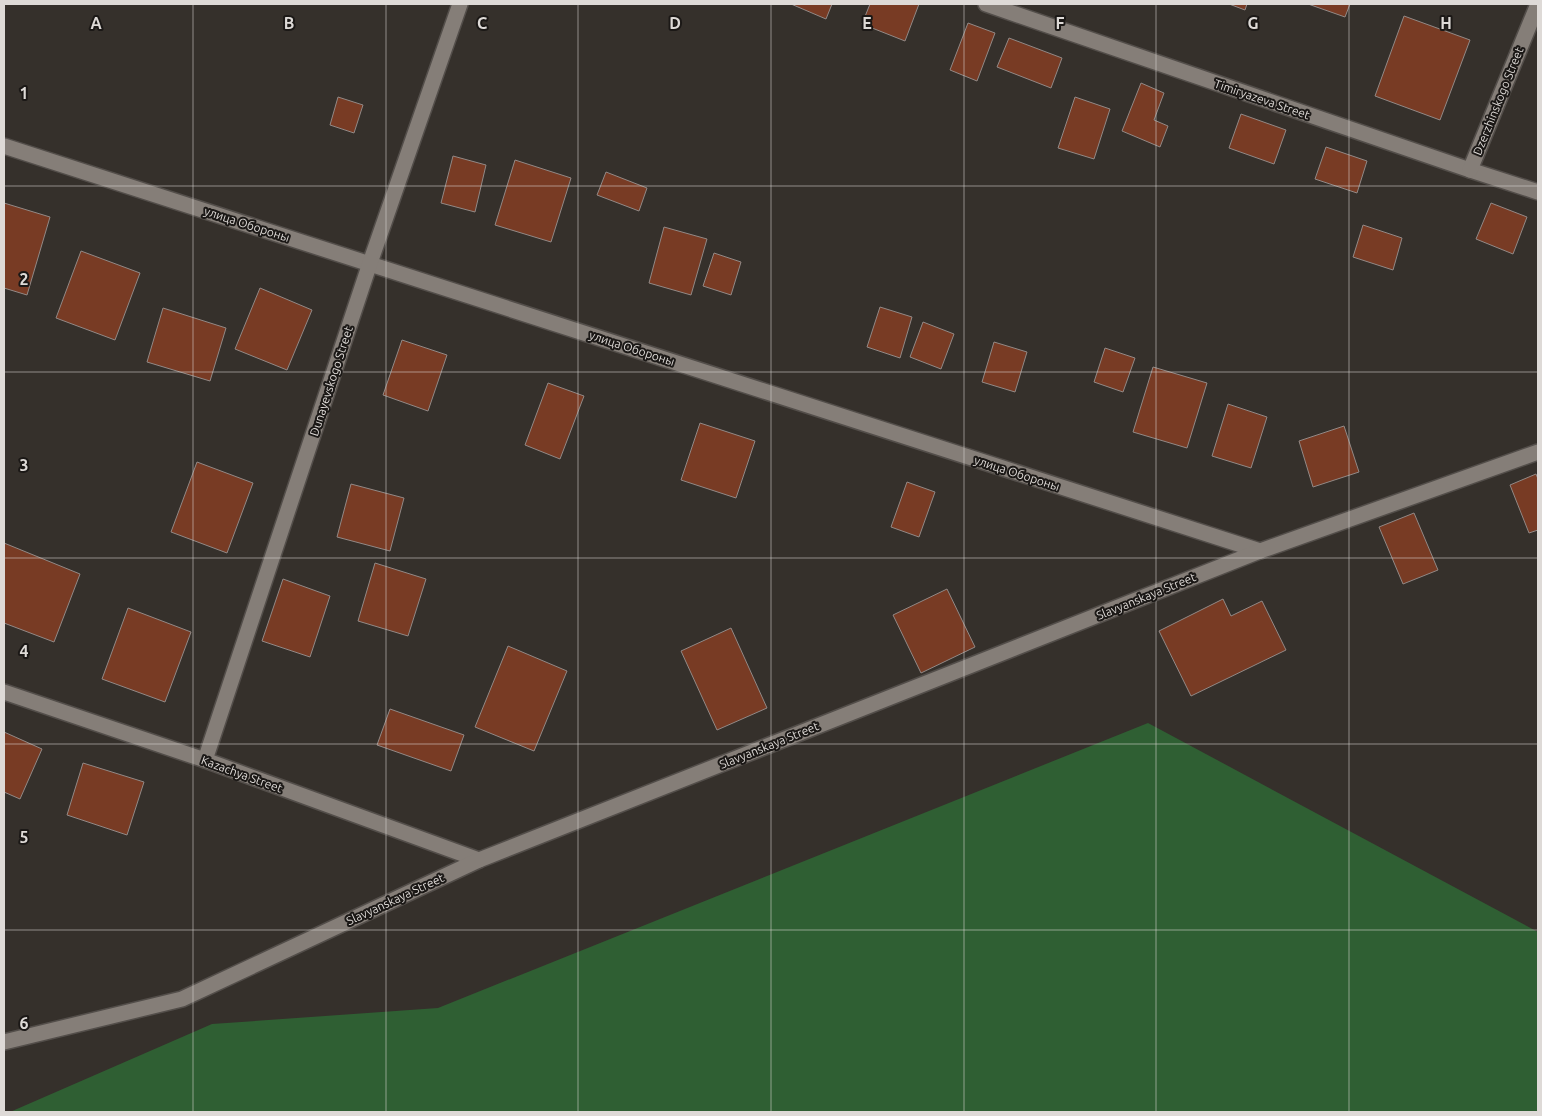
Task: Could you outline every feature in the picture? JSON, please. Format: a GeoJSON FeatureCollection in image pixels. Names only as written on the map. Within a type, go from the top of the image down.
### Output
{"type":"FeatureCollection","features":[{"type":"Feature","properties":{"kind":"street","name":"Dunayevskogo Street"},"geometry":{"type":"LineString","coordinates":[[205,760],[370,263],[460,4]]}},
{"type":"Feature","properties":{"kind":"street","name":"Timiryazeva Street"},"geometry":{"type":"LineString","coordinates":[[990,4],[1538,192]]}},
{"type":"Feature","properties":{"kind":"street","name":"Dzerzhinskogo Street"},"geometry":{"type":"LineString","coordinates":[[1470,170],[1538,4]]}},
{"type":"Feature","properties":{"kind":"street","name":"улица Обороны"},"geometry":{"type":"LineString","coordinates":[[4,146],[1260,551]]}},
{"type":"Feature","properties":{"kind":"street","name":"Slavyanskaya Street"},"geometry":{"type":"LineString","coordinates":[[4,1042],[182,999],[479,860],[1260,551],[1538,452]]}},
{"type":"Feature","properties":{"kind":"street","name":"Kazachya Street"},"geometry":{"type":"LineString","coordinates":[[4,692],[205,760],[479,860]]}},
{"type":"Feature","properties":{"kind":"green space"},"geometry":{"type":"Polygon","coordinates":[[[1148,723],[1538,932],[1538,1112],[10,1112],[212,1024],[438,1008],[1148,723]]]}},
{"type":"Feature","properties":{"kind":"building"},"geometry":{"type":"Polygon","coordinates":[[[791,4],[832,4],[826,19],[791,4]]]}},
{"type":"Feature","properties":{"kind":"building"},"geometry":{"type":"Polygon","coordinates":[[[870,4],[919,4],[905,41],[862,24],[870,4]]]}},
{"type":"Feature","properties":{"kind":"building"},"geometry":{"type":"Polygon","coordinates":[[[1229,4],[1247,4],[1245,10],[1229,4]]]}},
{"type":"Feature","properties":{"kind":"building"},"geometry":{"type":"Polygon","coordinates":[[[1308,4],[1350,4],[1345,17],[1308,4]]]}},
{"type":"Feature","properties":{"kind":"building"},"geometry":{"type":"Polygon","coordinates":[[[1404,16],[1470,40],[1440,120],[1375,96],[1404,16]]]}},
{"type":"Feature","properties":{"kind":"building"},"geometry":{"type":"Polygon","coordinates":[[[968,23],[995,33],[977,81],[950,70],[968,23]]]}},
{"type":"Feature","properties":{"kind":"building"},"geometry":{"type":"Polygon","coordinates":[[[1009,38],[1062,58],[1051,88],[997,67],[1009,38]]]}},
{"type":"Feature","properties":{"kind":"building"},"geometry":{"type":"Polygon","coordinates":[[[1141,83],[1164,93],[1154,120],[1168,126],[1160,147],[1122,131],[1141,83]]]}},
{"type":"Feature","properties":{"kind":"building"},"geometry":{"type":"Polygon","coordinates":[[[338,97],[363,105],[354,133],[330,125],[338,97]]]}},
{"type":"Feature","properties":{"kind":"building"},"geometry":{"type":"Polygon","coordinates":[[[1075,97],[1110,109],[1094,159],[1058,148],[1075,97]]]}},
{"type":"Feature","properties":{"kind":"building"},"geometry":{"type":"Polygon","coordinates":[[[1241,114],[1286,130],[1274,164],[1229,148],[1241,114]]]}},
{"type":"Feature","properties":{"kind":"building"},"geometry":{"type":"Polygon","coordinates":[[[1326,147],[1367,161],[1357,193],[1315,179],[1326,147]]]}},
{"type":"Feature","properties":{"kind":"building"},"geometry":{"type":"Polygon","coordinates":[[[453,156],[486,165],[475,212],[441,203],[453,156]]]}},
{"type":"Feature","properties":{"kind":"building"},"geometry":{"type":"Polygon","coordinates":[[[515,160],[571,178],[551,242],[495,225],[515,160]]]}},
{"type":"Feature","properties":{"kind":"building"},"geometry":{"type":"Polygon","coordinates":[[[606,172],[647,188],[639,211],[597,195],[606,172]]]}},
{"type":"Feature","properties":{"kind":"building"},"geometry":{"type":"Polygon","coordinates":[[[4,203],[50,217],[27,295],[4,288],[4,203]]]}},
{"type":"Feature","properties":{"kind":"building"},"geometry":{"type":"Polygon","coordinates":[[[1491,203],[1527,217],[1513,254],[1476,239],[1491,203]]]}},
{"type":"Feature","properties":{"kind":"building"},"geometry":{"type":"Polygon","coordinates":[[[1363,225],[1402,238],[1393,270],[1353,257],[1363,225]]]}},
{"type":"Feature","properties":{"kind":"building"},"geometry":{"type":"Polygon","coordinates":[[[664,227],[707,239],[691,295],[649,283],[664,227]]]}},
{"type":"Feature","properties":{"kind":"building"},"geometry":{"type":"Polygon","coordinates":[[[81,251],[140,273],[115,340],[56,318],[81,251]]]}},
{"type":"Feature","properties":{"kind":"building"},"geometry":{"type":"Polygon","coordinates":[[[714,253],[741,262],[731,295],[703,286],[714,253]]]}},
{"type":"Feature","properties":{"kind":"building"},"geometry":{"type":"Polygon","coordinates":[[[260,288],[312,310],[287,370],[235,349],[260,288]]]}},
{"type":"Feature","properties":{"kind":"building"},"geometry":{"type":"Polygon","coordinates":[[[880,307],[912,317],[900,358],[867,347],[880,307]]]}},
{"type":"Feature","properties":{"kind":"building"},"geometry":{"type":"Polygon","coordinates":[[[163,308],[226,328],[210,381],[147,362],[163,308]]]}},
{"type":"Feature","properties":{"kind":"building"},"geometry":{"type":"Polygon","coordinates":[[[923,322],[954,334],[941,369],[910,357],[923,322]]]}},
{"type":"Feature","properties":{"kind":"building"},"geometry":{"type":"Polygon","coordinates":[[[402,340],[447,355],[428,411],[383,395],[402,340]]]}},
{"type":"Feature","properties":{"kind":"building"},"geometry":{"type":"Polygon","coordinates":[[[994,342],[1027,352],[1015,392],[982,382],[994,342]]]}},
{"type":"Feature","properties":{"kind":"building"},"geometry":{"type":"Polygon","coordinates":[[[1105,348],[1135,358],[1123,392],[1094,382],[1105,348]]]}},
{"type":"Feature","properties":{"kind":"building"},"geometry":{"type":"Polygon","coordinates":[[[1153,367],[1207,383],[1187,448],[1133,432],[1153,367]]]}},
{"type":"Feature","properties":{"kind":"building"},"geometry":{"type":"Polygon","coordinates":[[[548,383],[584,396],[560,459],[525,445],[548,383]]]}},
{"type":"Feature","properties":{"kind":"building"},"geometry":{"type":"Polygon","coordinates":[[[1228,404],[1267,417],[1251,468],[1212,456],[1228,404]]]}},
{"type":"Feature","properties":{"kind":"building"},"geometry":{"type":"Polygon","coordinates":[[[700,423],[755,441],[736,498],[681,480],[700,423]]]}},
{"type":"Feature","properties":{"kind":"building"},"geometry":{"type":"Polygon","coordinates":[[[1344,426],[1359,472],[1313,487],[1299,441],[1344,426]]]}},
{"type":"Feature","properties":{"kind":"building"},"geometry":{"type":"Polygon","coordinates":[[[197,462],[253,483],[227,553],[171,532],[197,462]]]}},
{"type":"Feature","properties":{"kind":"building"},"geometry":{"type":"Polygon","coordinates":[[[1536,474],[1538,479],[1538,530],[1529,533],[1510,485],[1536,474]]]}},
{"type":"Feature","properties":{"kind":"building"},"geometry":{"type":"Polygon","coordinates":[[[907,482],[935,492],[919,537],[891,527],[907,482]]]}},
{"type":"Feature","properties":{"kind":"building"},"geometry":{"type":"Polygon","coordinates":[[[351,484],[404,498],[390,551],[337,537],[351,484]]]}},
{"type":"Feature","properties":{"kind":"building"},"geometry":{"type":"Polygon","coordinates":[[[1414,513],[1438,570],[1403,584],[1379,527],[1414,513]]]}},
{"type":"Feature","properties":{"kind":"building"},"geometry":{"type":"Polygon","coordinates":[[[4,543],[80,574],[54,642],[4,623],[4,543]]]}},
{"type":"Feature","properties":{"kind":"building"},"geometry":{"type":"Polygon","coordinates":[[[375,563],[426,579],[408,636],[358,621],[375,563]]]}},
{"type":"Feature","properties":{"kind":"building"},"geometry":{"type":"Polygon","coordinates":[[[283,579],[330,596],[310,657],[262,641],[283,579]]]}},
{"type":"Feature","properties":{"kind":"building"},"geometry":{"type":"Polygon","coordinates":[[[947,589],[975,647],[921,673],[893,615],[947,589]]]}},
{"type":"Feature","properties":{"kind":"building"},"geometry":{"type":"Polygon","coordinates":[[[1223,599],[1231,616],[1262,601],[1286,650],[1191,696],[1159,631],[1223,599]]]}},
{"type":"Feature","properties":{"kind":"building"},"geometry":{"type":"Polygon","coordinates":[[[128,608],[191,632],[165,702],[102,679],[128,608]]]}},
{"type":"Feature","properties":{"kind":"building"},"geometry":{"type":"Polygon","coordinates":[[[731,628],[767,708],[717,730],[681,651],[731,628]]]}},
{"type":"Feature","properties":{"kind":"building"},"geometry":{"type":"Polygon","coordinates":[[[508,646],[567,671],[534,751],[475,727],[508,646]]]}},
{"type":"Feature","properties":{"kind":"building"},"geometry":{"type":"Polygon","coordinates":[[[390,709],[464,735],[451,771],[377,745],[390,709]]]}},
{"type":"Feature","properties":{"kind":"building"},"geometry":{"type":"Polygon","coordinates":[[[4,732],[42,749],[20,799],[4,792],[4,732]]]}},
{"type":"Feature","properties":{"kind":"building"},"geometry":{"type":"Polygon","coordinates":[[[83,763],[144,782],[127,835],[67,815],[83,763]]]}}]}
